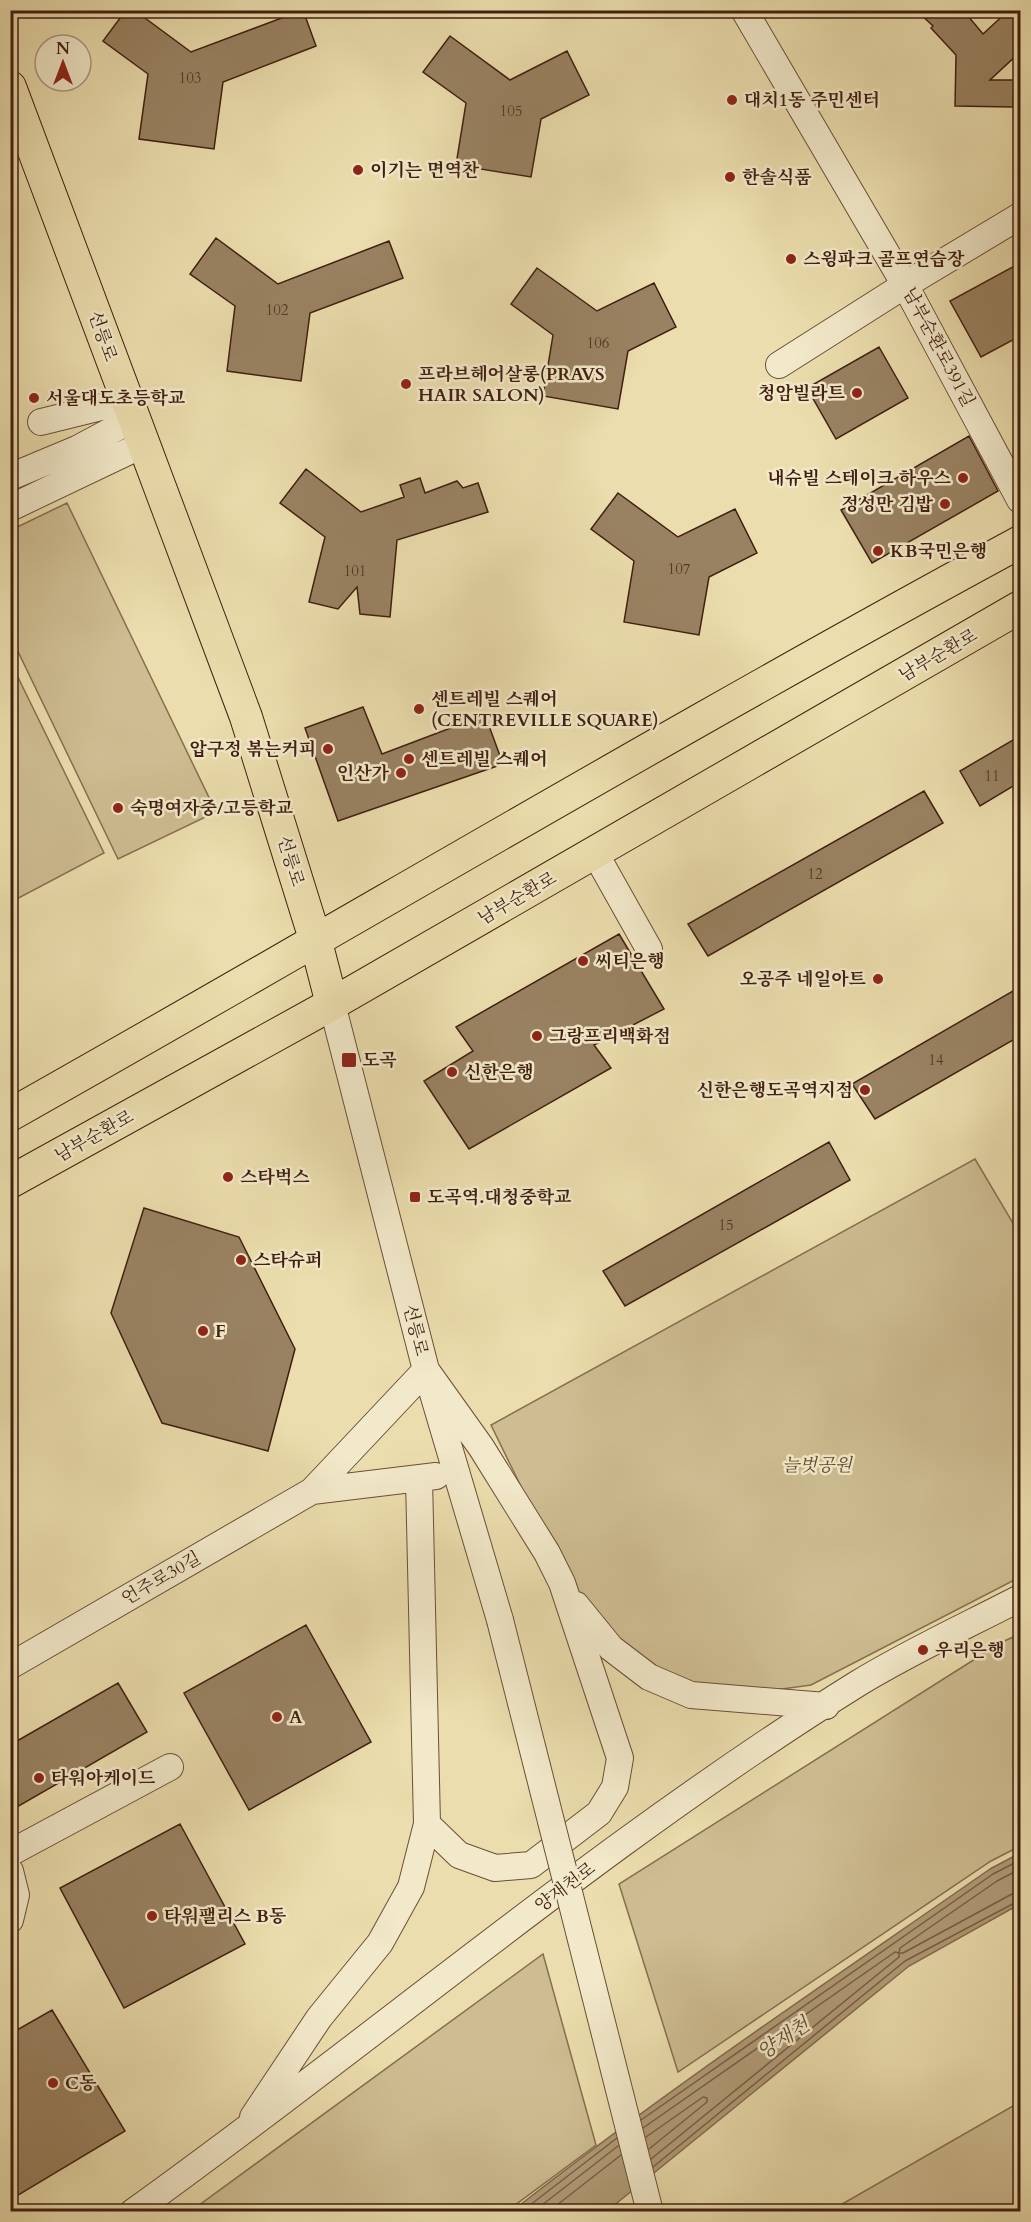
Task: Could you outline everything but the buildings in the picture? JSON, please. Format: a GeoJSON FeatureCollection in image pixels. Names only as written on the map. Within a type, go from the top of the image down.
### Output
{"type":"FeatureCollection","features":[{"type":"Feature","properties":{"kind":"main road","name":"선릉로"},"geometry":{"type":"LineString","coordinates":[[10,87],[246,717],[316,942],[332,1004]]}},
{"type":"Feature","properties":{"kind":"main road"},"geometry":{"type":"LineString","coordinates":[[10,1115],[316,942],[804,659],[1020,542]]}},
{"type":"Feature","properties":{"kind":"main road","name":"남부순환로"},"geometry":{"type":"LineString","coordinates":[[10,1182],[332,1004],[1020,607]]}},
{"type":"Feature","properties":{"kind":"street","name":"남부순환로391길"},"geometry":{"type":"LineString","coordinates":[[744,10],[905,285],[1020,500]]}},
{"type":"Feature","properties":{"kind":"street"},"geometry":{"type":"LineString","coordinates":[[779,365],[1020,216]]}},
{"type":"Feature","properties":{"kind":"street"},"geometry":{"type":"LineString","coordinates":[[41,422],[134,421]]}},
{"type":"Feature","properties":{"kind":"street"},"geometry":{"type":"LineString","coordinates":[[10,477],[77,449],[134,421]]}},
{"type":"Feature","properties":{"kind":"street"},"geometry":{"type":"LineString","coordinates":[[10,508],[134,421]]}},
{"type":"Feature","properties":{"kind":"street"},"geometry":{"type":"LineString","coordinates":[[595,853],[649,949]]}},
{"type":"Feature","properties":{"kind":"street","name":"선릉로"},"geometry":{"type":"LineString","coordinates":[[332,1004],[426,1370],[500,1620],[650,2211]]}},
{"type":"Feature","properties":{"kind":"street"},"geometry":{"type":"LineString","coordinates":[[312,1491],[426,1370],[481,1447],[585,1618],[610,1648],[649,1677],[691,1695],[826,1706]]}},
{"type":"Feature","properties":{"kind":"street"},"geometry":{"type":"LineString","coordinates":[[312,1491],[419,1479],[456,1472]]}},
{"type":"Feature","properties":{"kind":"street"},"geometry":{"type":"LineString","coordinates":[[243,2133],[319,2018],[380,1943],[411,1887],[427,1824],[419,1479]]}},
{"type":"Feature","properties":{"kind":"street","name":"언주로30길"},"geometry":{"type":"LineString","coordinates":[[10,1666],[312,1491]]}},
{"type":"Feature","properties":{"kind":"street"},"geometry":{"type":"LineString","coordinates":[[427,1824],[459,1855],[495,1868],[531,1865],[599,1813],[615,1787],[620,1758],[562,1583]]}},
{"type":"Feature","properties":{"kind":"street","name":"양재천로"},"geometry":{"type":"LineString","coordinates":[[133,2211],[243,2133],[564,1886],[720,1774],[858,1684],[1020,1598]]}},
{"type":"Feature","properties":{"kind":"street"},"geometry":{"type":"LineString","coordinates":[[10,1853],[170,1767]]}},
{"type":"Feature","properties":{"kind":"street"},"geometry":{"type":"LineString","coordinates":[[10,1871],[16,1895],[10,1920]]}},
{"type":"Feature","properties":{"kind":"green space"},"geometry":{"type":"Polygon","coordinates":[[[67,503],[216,812],[118,859],[11,637],[11,530],[67,503]]]}},
{"type":"Feature","properties":{"kind":"green space"},"geometry":{"type":"Polygon","coordinates":[[[10,661],[104,853],[11,902],[10,902],[10,661]]]}},
{"type":"Feature","properties":{"kind":"green space","name":"늘벗공원"},"geometry":{"type":"Polygon","coordinates":[[[975,1159],[1020,1235],[1020,1577],[811,1685],[746,1694],[672,1687],[591,1630],[491,1425],[975,1159]]]}},
{"type":"Feature","properties":{"kind":"green space"},"geometry":{"type":"Polygon","coordinates":[[[1020,1634],[1020,1846],[991,1861],[678,2072],[619,1884],[1002,1642],[1020,1634]]]}},
{"type":"Feature","properties":{"kind":"green space"},"geometry":{"type":"Polygon","coordinates":[[[543,1954],[596,2145],[507,2211],[191,2211],[543,1954]]]}},
{"type":"Feature","properties":{"kind":"green space"},"geometry":{"type":"Polygon","coordinates":[[[1020,2102],[1020,2211],[830,2211],[1020,2102]]]}},
{"type":"Feature","properties":{"kind":"water","name":"양재천"},"geometry":{"type":"Polygon","coordinates":[[[1020,1853],[1020,1904],[909,1966],[607,2211],[511,2212],[748,2037],[990,1869],[1020,1853]]]}},
{"type":"Feature","properties":{"kind":"place","name":"대치1동 주민센터"},"geometry":{"type":"Point","coordinates":[732,100]}},
{"type":"Feature","properties":{"kind":"place","name":"이기는 면역찬"},"geometry":{"type":"Point","coordinates":[358,170]}},
{"type":"Feature","properties":{"kind":"place","name":"한솔식품"},"geometry":{"type":"Point","coordinates":[730,177]}},
{"type":"Feature","properties":{"kind":"place","name":"스윙파크 골프연습장"},"geometry":{"type":"Point","coordinates":[791,259]}},
{"type":"Feature","properties":{"kind":"place","name":"프라브헤어살롱(PRAVS HAIR SALON)"},"geometry":{"type":"Point","coordinates":[406,384]}},
{"type":"Feature","properties":{"kind":"place","name":"청암빌라트"},"geometry":{"type":"Point","coordinates":[857,393]}},
{"type":"Feature","properties":{"kind":"place","name":"서울대도초등학교"},"geometry":{"type":"Point","coordinates":[34,398]}},
{"type":"Feature","properties":{"kind":"place","name":"내슈빌 스테이크 하우스"},"geometry":{"type":"Point","coordinates":[963,478]}},
{"type":"Feature","properties":{"kind":"place","name":"정성만 김밥"},"geometry":{"type":"Point","coordinates":[945,504]}},
{"type":"Feature","properties":{"kind":"place","name":"KB국민은행"},"geometry":{"type":"Point","coordinates":[878,551]}},
{"type":"Feature","properties":{"kind":"place","name":"센트레빌 스퀘어 (CENTREVILLE SQUARE)"},"geometry":{"type":"Point","coordinates":[419,709]}},
{"type":"Feature","properties":{"kind":"place","name":"압구정 볶는커피"},"geometry":{"type":"Point","coordinates":[328,749]}},
{"type":"Feature","properties":{"kind":"place","name":"센트레빌 스퀘어"},"geometry":{"type":"Point","coordinates":[409,759]}},
{"type":"Feature","properties":{"kind":"place","name":"인산가"},"geometry":{"type":"Point","coordinates":[401,773]}},
{"type":"Feature","properties":{"kind":"place","name":"숙명여자중/고등학교"},"geometry":{"type":"Point","coordinates":[118,808]}},
{"type":"Feature","properties":{"kind":"place","name":"씨티은행"},"geometry":{"type":"Point","coordinates":[583,961]}},
{"type":"Feature","properties":{"kind":"place","name":"오공주 네일아트"},"geometry":{"type":"Point","coordinates":[878,979]}},
{"type":"Feature","properties":{"kind":"place","name":"그랑프리백화점"},"geometry":{"type":"Point","coordinates":[537,1036]}},
{"type":"Feature","properties":{"kind":"place","name":"도곡"},"geometry":{"type":"Point","coordinates":[349,1060]}},
{"type":"Feature","properties":{"kind":"place","name":"신한은행"},"geometry":{"type":"Point","coordinates":[452,1072]}},
{"type":"Feature","properties":{"kind":"place","name":"신한은행도곡역지점"},"geometry":{"type":"Point","coordinates":[865,1090]}},
{"type":"Feature","properties":{"kind":"place","name":"스타벅스"},"geometry":{"type":"Point","coordinates":[228,1177]}},
{"type":"Feature","properties":{"kind":"place","name":"도곡역.대청중학교"},"geometry":{"type":"Point","coordinates":[415,1197]}},
{"type":"Feature","properties":{"kind":"place","name":"스타슈퍼"},"geometry":{"type":"Point","coordinates":[241,1260]}},
{"type":"Feature","properties":{"kind":"place","name":"F"},"geometry":{"type":"Point","coordinates":[203,1331]}},
{"type":"Feature","properties":{"kind":"place","name":"우리은행"},"geometry":{"type":"Point","coordinates":[923,1650]}},
{"type":"Feature","properties":{"kind":"place","name":"A"},"geometry":{"type":"Point","coordinates":[277,1717]}},
{"type":"Feature","properties":{"kind":"place","name":"타워아케이드"},"geometry":{"type":"Point","coordinates":[39,1778]}},
{"type":"Feature","properties":{"kind":"place","name":"타워팰리스 B동"},"geometry":{"type":"Point","coordinates":[152,1916]}},
{"type":"Feature","properties":{"kind":"place","name":"C동"},"geometry":{"type":"Point","coordinates":[53,2083]}}]}
